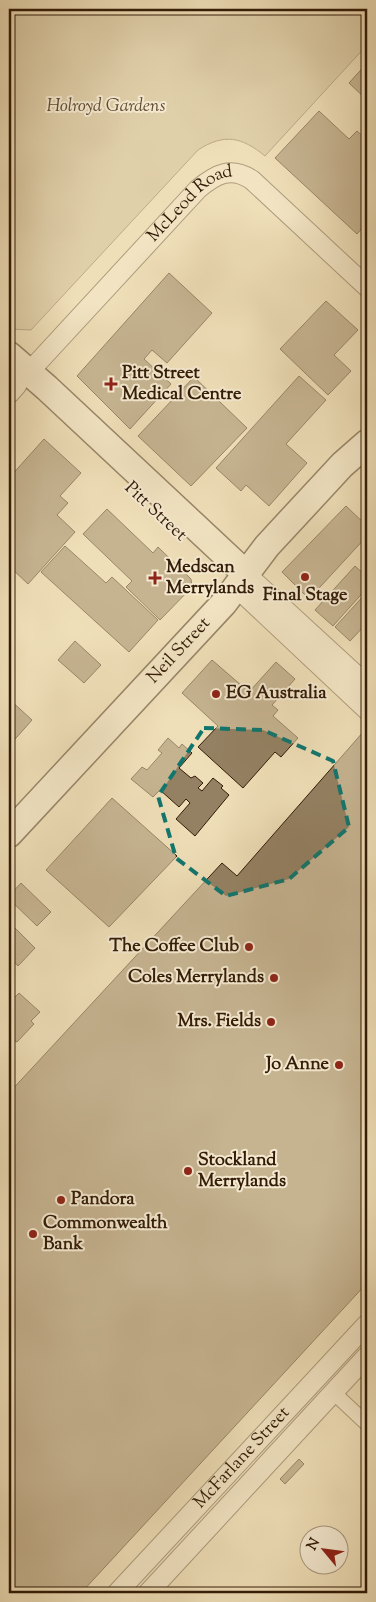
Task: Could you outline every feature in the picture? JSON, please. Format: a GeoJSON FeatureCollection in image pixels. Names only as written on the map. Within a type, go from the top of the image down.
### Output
{"type":"FeatureCollection","features":[{"type":"Feature","properties":{"kind":"main road","name":"Pitt Street"},"geometry":{"type":"LineString","coordinates":[[9,355],[16,382],[240,580]]}},
{"type":"Feature","properties":{"kind":"main road","name":"Neil Street"},"geometry":{"type":"LineString","coordinates":[[9,834],[219,609],[267,546],[342,465],[367,443]]}},
{"type":"Feature","properties":{"kind":"street","name":"McLeod Road"},"geometry":{"type":"LineString","coordinates":[[16,382],[198,189],[208,181],[227,172],[244,174],[252,180],[363,277]]}},
{"type":"Feature","properties":{"kind":"street","name":"Pitt Street"},"geometry":{"type":"LineString","coordinates":[[240,580],[367,685]]}},
{"type":"Feature","properties":{"kind":"street","name":"Pitt Street"},"geometry":{"type":"LineString","coordinates":[[240,580],[367,710]]}},
{"type":"Feature","properties":{"kind":"street","name":"McFarlane Street"},"geometry":{"type":"LineString","coordinates":[[117,1593],[367,1324]]}},
{"type":"Feature","properties":{"kind":"street","name":"McFarlane Street"},"geometry":{"type":"LineString","coordinates":[[148,1593],[367,1356]]}},
{"type":"Feature","properties":{"kind":"street"},"geometry":{"type":"LineString","coordinates":[[333,1392],[367,1424]]}},
{"type":"Feature","properties":{"kind":"highlighted area"},"geometry":{"type":"Polygon","coordinates":[[[204,728],[263,730],[333,761],[349,827],[289,879],[226,896],[176,858],[158,796],[204,728]]]}},
{"type":"Feature","properties":{"kind":"green space","name":"Holroyd Gardens"},"geometry":{"type":"Polygon","coordinates":[[[9,9],[367,9],[367,45],[265,156],[241,141],[225,139],[216,141],[198,150],[31,330],[9,329],[9,9]]]}},
{"type":"Feature","properties":{"kind":"building"},"geometry":{"type":"Polygon","coordinates":[[[367,63],[367,100],[349,83],[367,63]]]}},
{"type":"Feature","properties":{"kind":"building"},"geometry":{"type":"Polygon","coordinates":[[[319,111],[349,139],[357,131],[367,140],[367,223],[357,234],[275,158],[319,111]]]}},
{"type":"Feature","properties":{"kind":"building"},"geometry":{"type":"Polygon","coordinates":[[[169,273],[212,313],[167,363],[152,350],[144,359],[171,384],[130,429],[77,376],[169,273]]]}},
{"type":"Feature","properties":{"kind":"building"},"geometry":{"type":"Polygon","coordinates":[[[326,301],[358,330],[334,355],[351,371],[328,395],[280,349],[326,301]]]}},
{"type":"Feature","properties":{"kind":"building"},"geometry":{"type":"Polygon","coordinates":[[[299,376],[326,400],[286,444],[307,463],[269,506],[246,485],[241,491],[216,468],[299,376]]]}},
{"type":"Feature","properties":{"kind":"building"},"geometry":{"type":"Polygon","coordinates":[[[194,377],[247,428],[191,486],[138,436],[194,377]]]}},
{"type":"Feature","properties":{"kind":"building"},"geometry":{"type":"Polygon","coordinates":[[[44,439],[81,473],[60,496],[68,503],[57,515],[75,532],[28,584],[9,566],[9,549],[11,547],[9,545],[9,478],[44,439]]]}},
{"type":"Feature","properties":{"kind":"building"},"geometry":{"type":"Polygon","coordinates":[[[346,506],[367,526],[367,536],[309,599],[282,572],[346,506]]]}},
{"type":"Feature","properties":{"kind":"building"},"geometry":{"type":"Polygon","coordinates":[[[107,509],[153,553],[158,547],[191,579],[192,587],[160,620],[126,587],[132,581],[83,534],[107,509]]]}},
{"type":"Feature","properties":{"kind":"building"},"geometry":{"type":"Polygon","coordinates":[[[65,546],[106,583],[112,577],[158,620],[129,652],[41,572],[65,546]]]}},
{"type":"Feature","properties":{"kind":"building"},"geometry":{"type":"Polygon","coordinates":[[[355,566],[367,577],[367,588],[333,626],[315,610],[355,566]]]}},
{"type":"Feature","properties":{"kind":"building"},"geometry":{"type":"Polygon","coordinates":[[[367,592],[367,623],[350,641],[335,627],[367,592]]]}},
{"type":"Feature","properties":{"kind":"building"},"geometry":{"type":"Polygon","coordinates":[[[75,641],[101,665],[84,683],[58,660],[75,641]]]}},
{"type":"Feature","properties":{"kind":"building"},"geometry":{"type":"Polygon","coordinates":[[[212,660],[249,692],[276,662],[295,679],[272,705],[278,710],[273,716],[298,738],[281,757],[275,752],[243,788],[198,747],[218,726],[182,693],[212,660]]]}},
{"type":"Feature","properties":{"kind":"building"},"geometry":{"type":"Polygon","coordinates":[[[9,699],[32,720],[9,746],[9,699]]]}},
{"type":"Feature","properties":{"kind":"building","name":"Stockland Merrylands"},"geometry":{"type":"Polygon","coordinates":[[[364,731],[367,734],[367,1283],[81,1593],[9,1593],[9,1093],[222,863],[237,876],[364,731]]]}},
{"type":"Feature","properties":{"kind":"building"},"geometry":{"type":"Polygon","coordinates":[[[168,738],[179,748],[182,744],[192,753],[179,768],[191,778],[195,776],[203,783],[198,788],[202,791],[213,778],[223,786],[221,788],[229,795],[195,836],[176,819],[190,803],[186,799],[179,807],[160,790],[153,797],[131,779],[142,767],[147,770],[162,753],[158,750],[168,738]]]}},
{"type":"Feature","properties":{"kind":"building"},"geometry":{"type":"Polygon","coordinates":[[[112,798],[177,856],[109,927],[46,870],[112,798]]]}},
{"type":"Feature","properties":{"kind":"building"},"geometry":{"type":"Polygon","coordinates":[[[21,883],[51,912],[37,926],[9,899],[9,896],[21,883]]]}},
{"type":"Feature","properties":{"kind":"building"},"geometry":{"type":"Polygon","coordinates":[[[9,922],[35,948],[18,966],[9,956],[9,922]]]}},
{"type":"Feature","properties":{"kind":"building"},"geometry":{"type":"Polygon","coordinates":[[[19,993],[40,1012],[31,1021],[34,1024],[17,1042],[15,1041],[9,1047],[9,1000],[11,1001],[19,993]]]}},
{"type":"Feature","properties":{"kind":"building"},"geometry":{"type":"Polygon","coordinates":[[[299,1459],[304,1464],[285,1484],[280,1479],[299,1459]]]}},
{"type":"Feature","properties":{"kind":"place","name":"Pitt Street Medical Centre"},"geometry":{"type":"Point","coordinates":[111,384]}},
{"type":"Feature","properties":{"kind":"place","name":"Final Stage"},"geometry":{"type":"Point","coordinates":[305,577]}},
{"type":"Feature","properties":{"kind":"place","name":"Medscan Merrylands"},"geometry":{"type":"Point","coordinates":[155,578]}},
{"type":"Feature","properties":{"kind":"place","name":"EG Australia"},"geometry":{"type":"Point","coordinates":[216,694]}},
{"type":"Feature","properties":{"kind":"place","name":"The Coffee Club"},"geometry":{"type":"Point","coordinates":[249,947]}},
{"type":"Feature","properties":{"kind":"place","name":"Coles Merrylands"},"geometry":{"type":"Point","coordinates":[274,978]}},
{"type":"Feature","properties":{"kind":"place","name":"Mrs. Fields"},"geometry":{"type":"Point","coordinates":[271,1022]}},
{"type":"Feature","properties":{"kind":"place","name":"Jo Anne"},"geometry":{"type":"Point","coordinates":[339,1065]}},
{"type":"Feature","properties":{"kind":"place","name":"Stockland Merrylands"},"geometry":{"type":"Point","coordinates":[188,1171]}},
{"type":"Feature","properties":{"kind":"place","name":"Pandora"},"geometry":{"type":"Point","coordinates":[61,1200]}},
{"type":"Feature","properties":{"kind":"place","name":"Commonwealth Bank"},"geometry":{"type":"Point","coordinates":[33,1234]}}]}
